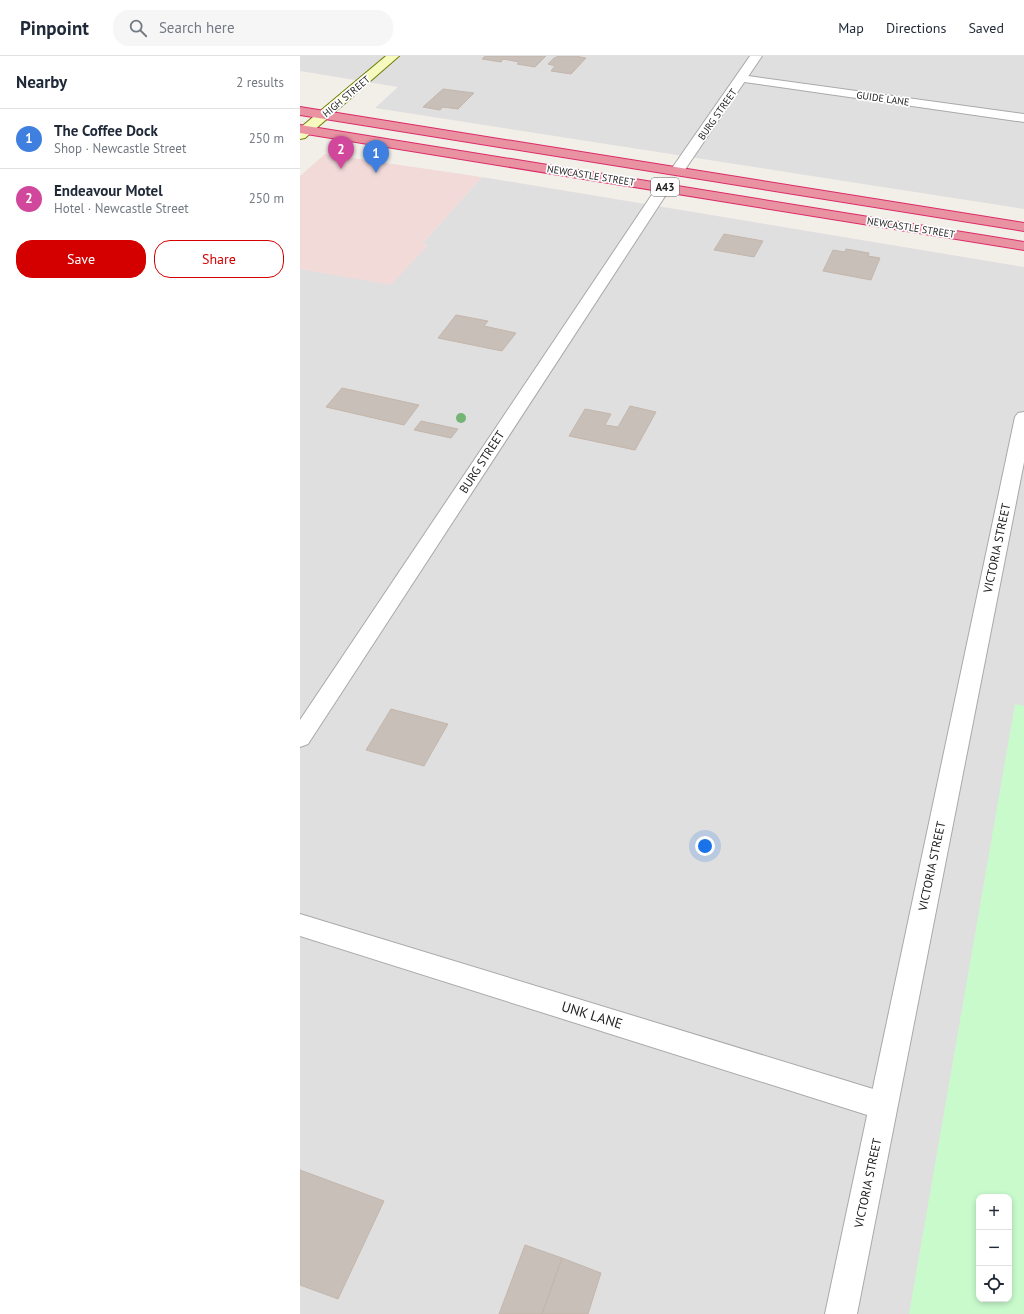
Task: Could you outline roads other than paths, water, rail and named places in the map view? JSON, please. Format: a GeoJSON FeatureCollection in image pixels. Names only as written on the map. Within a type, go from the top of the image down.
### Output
{"type":"FeatureCollection","features":[{"type":"Feature","properties":{"kind":"highway","name":"NEWCASTLE STREET"},"geometry":{"type":"LineString","coordinates":[[300,111],[1024,227]]}},
{"type":"Feature","properties":{"kind":"highway","name":"NEWCASTLE STREET"},"geometry":{"type":"LineString","coordinates":[[302,131],[1023,243]]}},
{"type":"Feature","properties":{"kind":"highway"},"geometry":{"type":"LineString","coordinates":[[989,222],[1023,243]]}},
{"type":"Feature","properties":{"kind":"main road","name":"HIGH STREET"},"geometry":{"type":"LineString","coordinates":[[302,131],[324,115],[393,56]]}},
{"type":"Feature","properties":{"kind":"street","name":"BURG STREET"},"geometry":{"type":"LineString","coordinates":[[677,171],[756,56]]}},
{"type":"Feature","properties":{"kind":"street","name":"BURG STREET"},"geometry":{"type":"LineString","coordinates":[[300,738],[664,187]]}},
{"type":"Feature","properties":{"kind":"street","name":"VICTORIA STREET"},"geometry":{"type":"LineString","coordinates":[[841,1314],[1024,417]]}},
{"type":"Feature","properties":{"kind":"lane","name":"GUIDE LANE"},"geometry":{"type":"LineString","coordinates":[[741,79],[1024,118]]}},
{"type":"Feature","properties":{"kind":"lane","name":"UNK LANE"},"geometry":{"type":"LineString","coordinates":[[300,924],[883,1106]]}},
{"type":"Feature","properties":{"kind":"place","name":"Endeavour Motel"},"geometry":{"type":"Point","coordinates":[341,169]}},
{"type":"Feature","properties":{"kind":"place","name":"The Coffee Dock"},"geometry":{"type":"Point","coordinates":[376,173]}}]}
